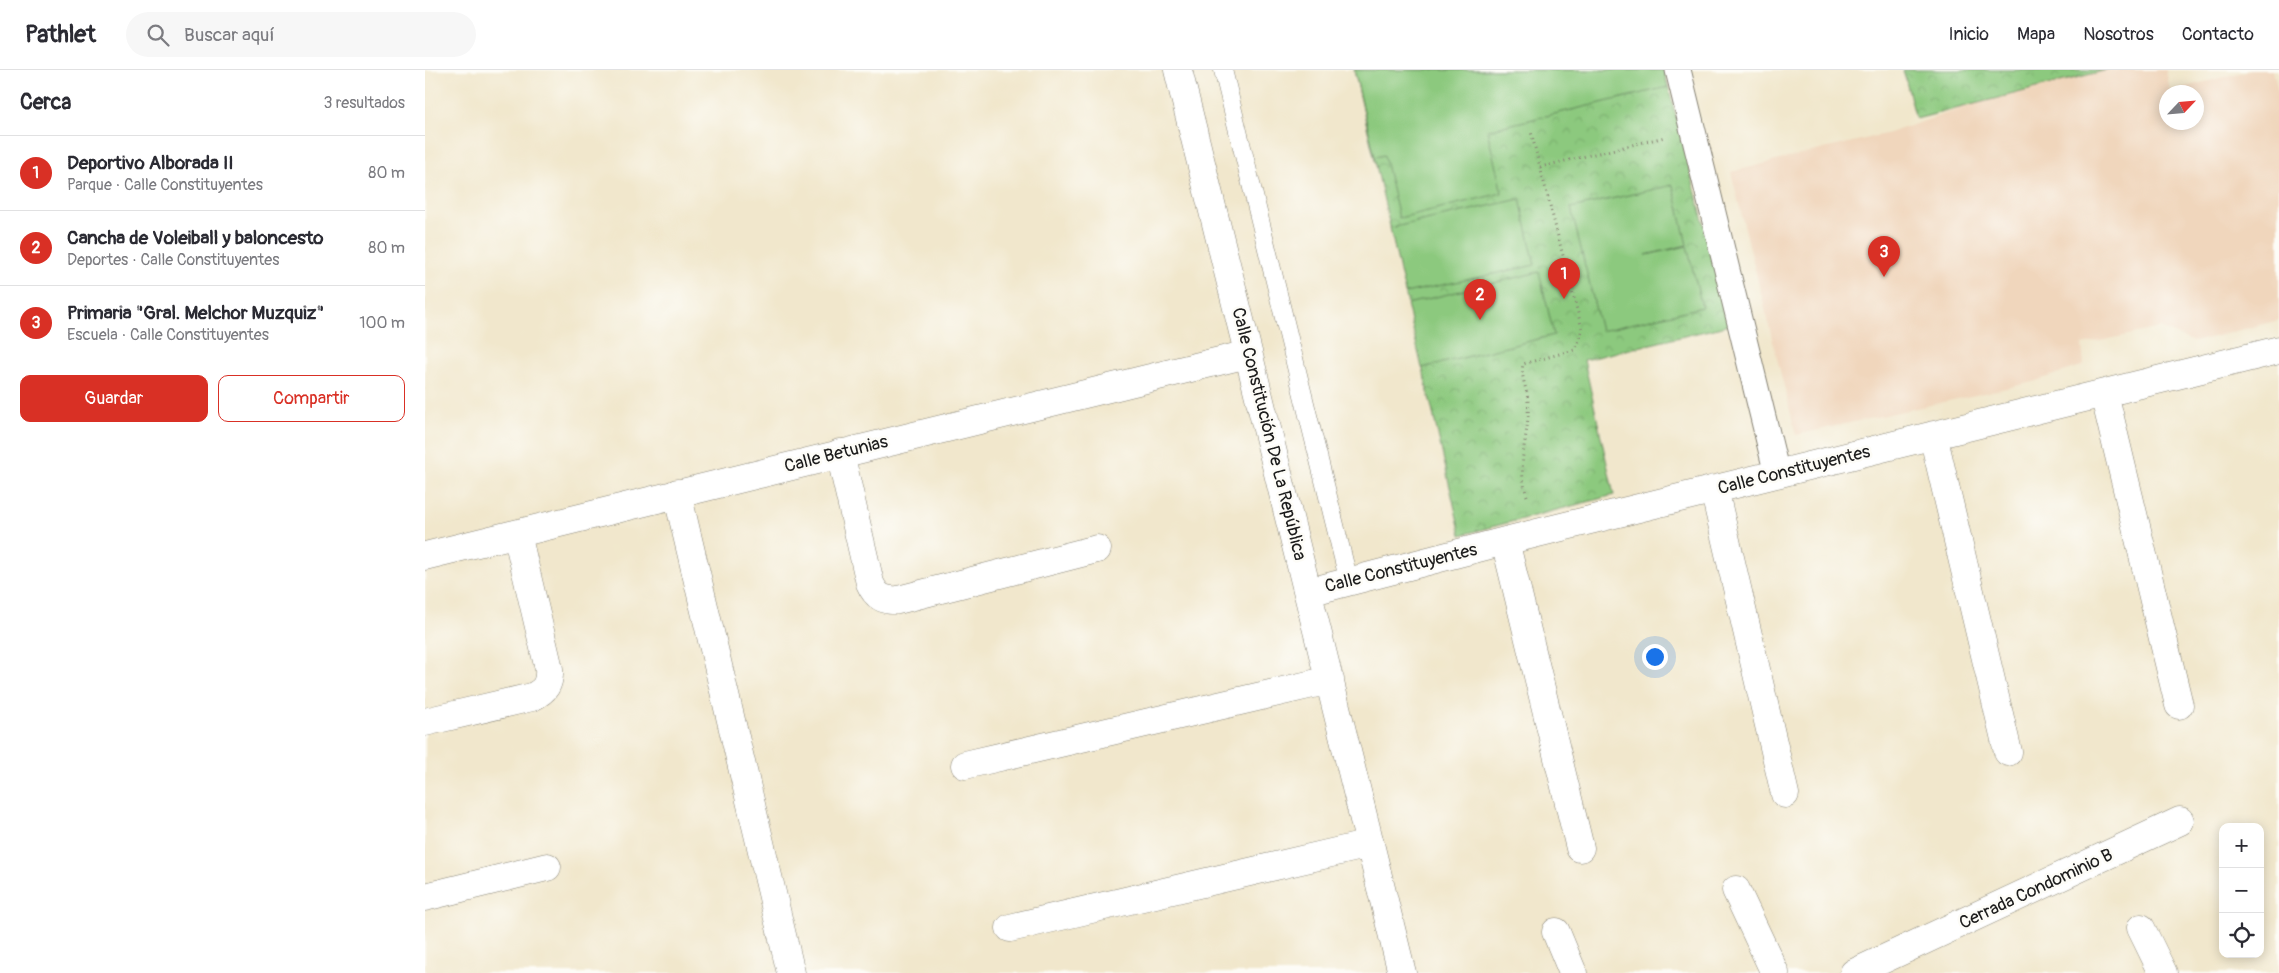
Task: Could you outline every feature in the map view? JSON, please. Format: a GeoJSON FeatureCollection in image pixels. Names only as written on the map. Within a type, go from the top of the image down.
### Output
{"type":"FeatureCollection","features":[{"type":"Feature","properties":{"kind":"street","name":"Calle Constitución De La República"},"geometry":{"type":"LineString","coordinates":[[1179,70],[1402,973]]}},
{"type":"Feature","properties":{"kind":"street"},"geometry":{"type":"LineString","coordinates":[[1678,70],[1777,474]]}},
{"type":"Feature","properties":{"kind":"street","name":"Calle Constituyentes"},"geometry":{"type":"LineString","coordinates":[[1309,592],[1505,541],[2279,350]]}},
{"type":"Feature","properties":{"kind":"street","name":"Calle Betunias"},"geometry":{"type":"LineString","coordinates":[[425,556],[840,452],[1248,354]]}},
{"type":"Feature","properties":{"kind":"street"},"geometry":{"type":"LineString","coordinates":[[2104,393],[2179,705]]}},
{"type":"Feature","properties":{"kind":"street"},"geometry":{"type":"LineString","coordinates":[[1933,435],[2008,752]]}},
{"type":"Feature","properties":{"kind":"street"},"geometry":{"type":"LineString","coordinates":[[840,452],[870,584],[874,592],[881,598],[889,601],[898,600],[1097,550]]}},
{"type":"Feature","properties":{"kind":"street"},"geometry":{"type":"LineString","coordinates":[[1714,489],[1785,794]]}},
{"type":"Feature","properties":{"kind":"street"},"geometry":{"type":"LineString","coordinates":[[677,494],[791,973]]}},
{"type":"Feature","properties":{"kind":"street"},"geometry":{"type":"LineString","coordinates":[[425,722],[532,697],[546,687],[550,678],[549,669],[517,534]]}},
{"type":"Feature","properties":{"kind":"street"},"geometry":{"type":"LineString","coordinates":[[1505,541],[1580,848]]}},
{"type":"Feature","properties":{"kind":"street"},"geometry":{"type":"LineString","coordinates":[[965,765],[1330,680]]}},
{"type":"Feature","properties":{"kind":"street","name":"Cerrada Condominio B"},"geometry":{"type":"LineString","coordinates":[[1854,973],[1894,964],[2180,821]]}},
{"type":"Feature","properties":{"kind":"street"},"geometry":{"type":"LineString","coordinates":[[1010,928],[1370,844]]}},
{"type":"Feature","properties":{"kind":"street"},"geometry":{"type":"LineString","coordinates":[[425,897],[547,867]]}},
{"type":"Feature","properties":{"kind":"street"},"geometry":{"type":"LineString","coordinates":[[1737,890],[1775,973]]}},
{"type":"Feature","properties":{"kind":"street"},"geometry":{"type":"LineString","coordinates":[[2141,928],[2163,973]]}},
{"type":"Feature","properties":{"kind":"street"},"geometry":{"type":"LineString","coordinates":[[1556,932],[1573,973]]}},
{"type":"Feature","properties":{"kind":"lane"},"geometry":{"type":"LineString","coordinates":[[1223,70],[1349,582]]}},
{"type":"Feature","properties":{"kind":"path"},"geometry":{"type":"LineString","coordinates":[[1539,167],[1693,131]]}},
{"type":"Feature","properties":{"kind":"path"},"geometry":{"type":"LineString","coordinates":[[1527,496],[1521,480],[1528,403],[1521,371],[1523,364],[1574,350],[1582,329],[1531,132]]}},
{"type":"Feature","properties":{"kind":"shaded area"},"geometry":{"type":"Polygon","coordinates":[[[2107,70],[2166,70],[2169,85],[2159,85],[2159,130],[2204,130],[2204,85],[2193,85],[2251,70],[2273,70],[2279,97],[2279,320],[2194,342],[2160,328],[2082,345],[2084,365],[2033,382],[1796,435],[1731,172],[1889,133],[1974,104],[2107,70]]]}},
{"type":"Feature","properties":{"kind":"green space"},"geometry":{"type":"Polygon","coordinates":[[[1354,70],[1664,70],[1730,325],[1584,360],[1614,495],[1461,535],[1354,70]]]}},
{"type":"Feature","properties":{"kind":"green space"},"geometry":{"type":"Polygon","coordinates":[[[1354,70],[1664,70],[1668,87],[1487,130],[1502,193],[1399,218],[1384,155],[1375,157],[1354,70]]]}},
{"type":"Feature","properties":{"kind":"green space"},"geometry":{"type":"Polygon","coordinates":[[[1903,70],[2107,70],[1916,119],[1903,70]]]}},
{"type":"Feature","properties":{"kind":"green space"},"geometry":{"type":"Polygon","coordinates":[[[1673,185],[1687,245],[1646,255],[1687,246],[1702,307],[1601,331],[1571,208],[1673,185]]]}},
{"type":"Feature","properties":{"kind":"green space"},"geometry":{"type":"Polygon","coordinates":[[[1520,199],[1535,265],[1405,293],[1390,228],[1520,199]]]}},
{"type":"Feature","properties":{"kind":"green space"},"geometry":{"type":"Polygon","coordinates":[[[1539,272],[1554,335],[1422,368],[1407,304],[1539,272]]]}},
{"type":"Feature","properties":{"kind":"place","name":"Primaria \"Gral. Melchor Muzquiz\""},"geometry":{"type":"Point","coordinates":[1884,277]}},
{"type":"Feature","properties":{"kind":"place","name":"Deportivo Alborada II"},"geometry":{"type":"Point","coordinates":[1564,299]}},
{"type":"Feature","properties":{"kind":"place","name":"Cancha de Voleiball y baloncesto"},"geometry":{"type":"Point","coordinates":[1480,320]}}]}
